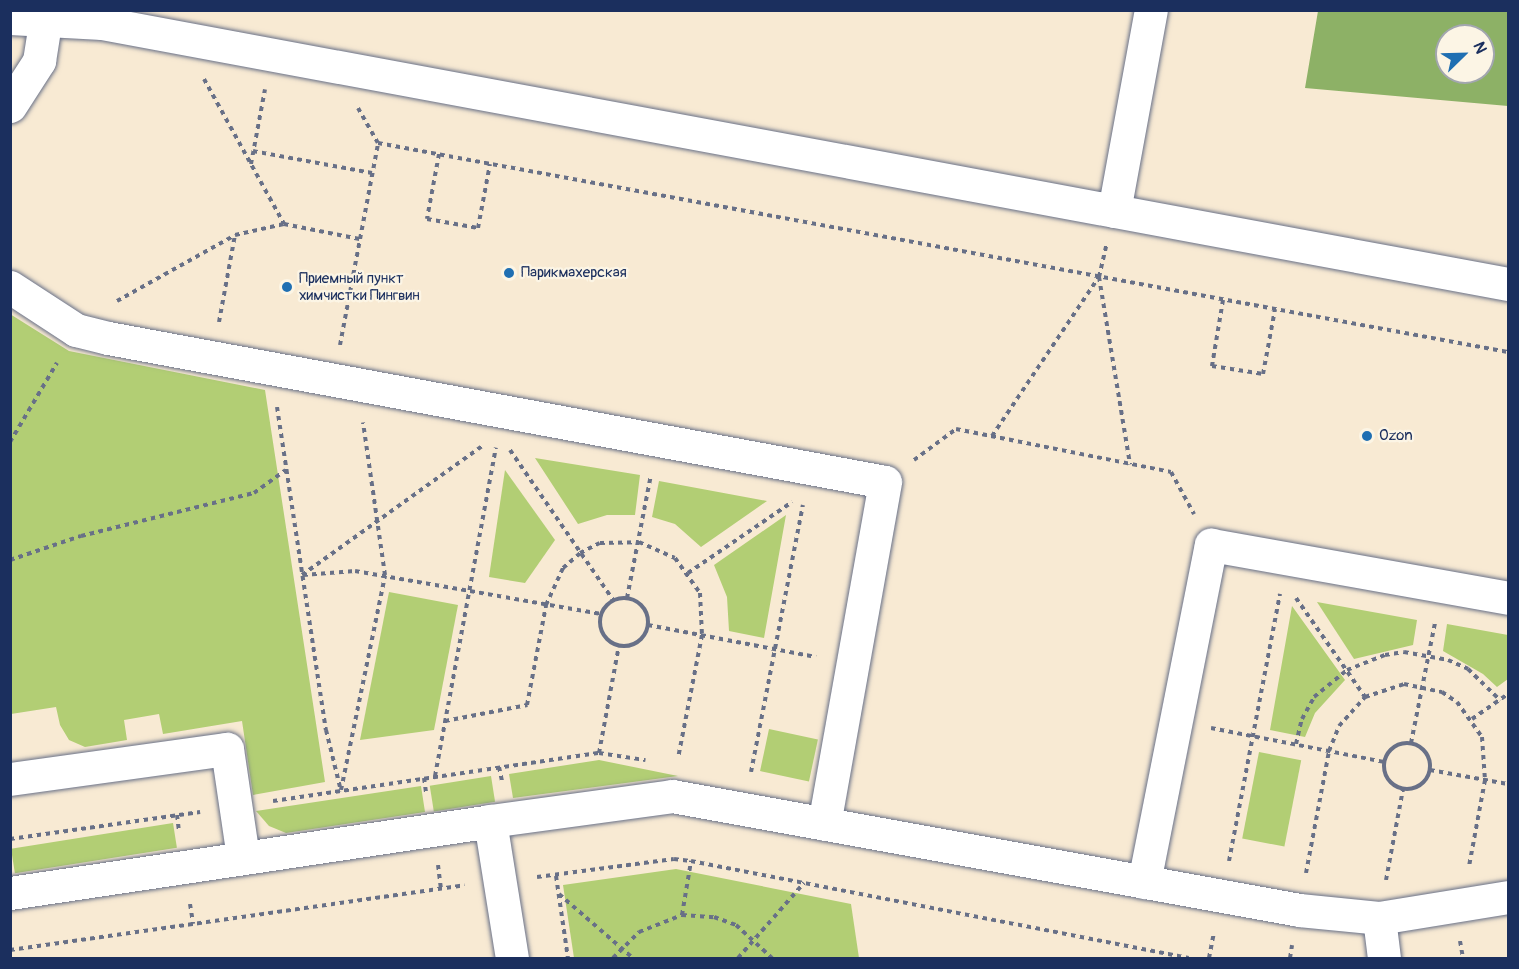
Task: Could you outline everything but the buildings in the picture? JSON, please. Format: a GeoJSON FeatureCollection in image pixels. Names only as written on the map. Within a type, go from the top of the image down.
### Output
{"type":"FeatureCollection","features":[{"type":"Feature","properties":{"kind":"lane"},"geometry":{"type":"LineString","coordinates":[[1114,211],[1151,10]]}},
{"type":"Feature","properties":{"kind":"lane"},"geometry":{"type":"LineString","coordinates":[[10,18],[45,22],[102,23],[1509,284]]}},
{"type":"Feature","properties":{"kind":"lane"},"geometry":{"type":"LineString","coordinates":[[10,106],[39,61],[45,22]]}},
{"type":"Feature","properties":{"kind":"lane"},"geometry":{"type":"LineString","coordinates":[[10,287],[76,330],[346,384],[500,423],[658,440],[808,481],[885,482],[824,824]]}},
{"type":"Feature","properties":{"kind":"lane"},"geometry":{"type":"LineString","coordinates":[[1144,882],[1174,721],[1211,545],[1285,569],[1442,586],[1509,598]]}},
{"type":"Feature","properties":{"kind":"lane"},"geometry":{"type":"LineString","coordinates":[[10,779],[226,748],[243,858]]}},
{"type":"Feature","properties":{"kind":"lane"},"geometry":{"type":"LineString","coordinates":[[10,893],[672,796],[1299,910],[1379,918],[1509,897]]}},
{"type":"Feature","properties":{"kind":"lane"},"geometry":{"type":"LineString","coordinates":[[490,821],[512,958]]}},
{"type":"Feature","properties":{"kind":"lane"},"geometry":{"type":"LineString","coordinates":[[1379,918],[1384,958]]}},
{"type":"Feature","properties":{"kind":"path"},"geometry":{"type":"LineString","coordinates":[[199,70],[284,224]]}},
{"type":"Feature","properties":{"kind":"path"},"geometry":{"type":"LineString","coordinates":[[251,164],[267,83]]}},
{"type":"Feature","properties":{"kind":"path"},"geometry":{"type":"LineString","coordinates":[[341,791],[384,575],[377,521],[346,384],[360,239],[378,143],[352,98]]}},
{"type":"Feature","properties":{"kind":"path"},"geometry":{"type":"LineString","coordinates":[[378,143],[1509,352]]}},
{"type":"Feature","properties":{"kind":"path"},"geometry":{"type":"LineString","coordinates":[[253,152],[372,173]]}},
{"type":"Feature","properties":{"kind":"path"},"geometry":{"type":"LineString","coordinates":[[439,154],[428,219],[478,228],[490,164]]}},
{"type":"Feature","properties":{"kind":"path"},"geometry":{"type":"LineString","coordinates":[[10,442],[76,330],[103,309],[235,235],[284,224],[360,239]]}},
{"type":"Feature","properties":{"kind":"path"},"geometry":{"type":"LineString","coordinates":[[212,358],[235,235]]}},
{"type":"Feature","properties":{"kind":"path"},"geometry":{"type":"LineString","coordinates":[[992,436],[1099,277],[1107,242]]}},
{"type":"Feature","properties":{"kind":"path"},"geometry":{"type":"LineString","coordinates":[[1099,277],[1130,464]]}},
{"type":"Feature","properties":{"kind":"path"},"geometry":{"type":"LineString","coordinates":[[1223,300],[1212,366],[1263,374],[1275,309]]}},
{"type":"Feature","properties":{"kind":"path"},"geometry":{"type":"LineString","coordinates":[[271,369],[326,730],[341,791]]}},
{"type":"Feature","properties":{"kind":"path"},"geometry":{"type":"LineString","coordinates":[[302,575],[377,521],[500,423]]}},
{"type":"Feature","properties":{"kind":"path"},"geometry":{"type":"LineString","coordinates":[[500,423],[580,553],[613,600]]}},
{"type":"Feature","properties":{"kind":"path"},"geometry":{"type":"LineString","coordinates":[[435,776],[500,423]]}},
{"type":"Feature","properties":{"kind":"path"},"geometry":{"type":"LineString","coordinates":[[885,482],[956,429],[1171,472],[1211,545]]}},
{"type":"Feature","properties":{"kind":"path"},"geometry":{"type":"LineString","coordinates":[[627,598],[658,440]]}},
{"type":"Feature","properties":{"kind":"path"},"geometry":{"type":"LineString","coordinates":[[10,560],[81,536],[254,494],[286,470]]}},
{"type":"Feature","properties":{"kind":"path"},"geometry":{"type":"LineString","coordinates":[[688,573],[808,481]]}},
{"type":"Feature","properties":{"kind":"path"},"geometry":{"type":"LineString","coordinates":[[750,778],[808,481]]}},
{"type":"Feature","properties":{"kind":"path"},"geometry":{"type":"LineString","coordinates":[[445,721],[527,705],[546,605],[563,568],[580,553],[600,543],[639,542],[675,558],[688,573],[700,593],[702,635],[677,765]]}},
{"type":"Feature","properties":{"kind":"path"},"geometry":{"type":"LineString","coordinates":[[1285,569],[1365,697]]}},
{"type":"Feature","properties":{"kind":"path"},"geometry":{"type":"LineString","coordinates":[[1227,868],[1285,569]]}},
{"type":"Feature","properties":{"kind":"path"},"geometry":{"type":"LineString","coordinates":[[302,575],[355,570],[602,614]]}},
{"type":"Feature","properties":{"kind":"path"},"geometry":{"type":"LineString","coordinates":[[1411,743],[1442,586]]}},
{"type":"Feature","properties":{"kind":"path"},"geometry":{"type":"LineString","coordinates":[[627,598],[641,604],[648,625],[634,644],[619,645],[602,630],[602,614],[613,600],[627,598]]}},
{"type":"Feature","properties":{"kind":"path"},"geometry":{"type":"LineString","coordinates":[[648,625],[852,664]]}},
{"type":"Feature","properties":{"kind":"path"},"geometry":{"type":"LineString","coordinates":[[599,753],[619,645]]}},
{"type":"Feature","properties":{"kind":"path"},"geometry":{"type":"LineString","coordinates":[[1296,744],[1302,719],[1314,697],[1347,670],[1385,655],[1428,654],[1468,669],[1500,700]]}},
{"type":"Feature","properties":{"kind":"path"},"geometry":{"type":"LineString","coordinates":[[1304,881],[1329,751],[1339,726],[1365,697],[1404,684],[1422,686],[1457,702],[1472,719],[1482,736],[1485,780],[1461,904]]}},
{"type":"Feature","properties":{"kind":"path"},"geometry":{"type":"LineString","coordinates":[[1472,719],[1509,694]]}},
{"type":"Feature","properties":{"kind":"path"},"geometry":{"type":"LineString","coordinates":[[1174,721],[1384,762]]}},
{"type":"Feature","properties":{"kind":"path"},"geometry":{"type":"LineString","coordinates":[[1411,743],[1428,756],[1430,770],[1418,787],[1403,789],[1386,776],[1384,762],[1397,745],[1411,743]]}},
{"type":"Feature","properties":{"kind":"path"},"geometry":{"type":"LineString","coordinates":[[10,839],[599,753],[655,762]]}},
{"type":"Feature","properties":{"kind":"path"},"geometry":{"type":"LineString","coordinates":[[1430,770],[1509,784]]}},
{"type":"Feature","properties":{"kind":"path"},"geometry":{"type":"LineString","coordinates":[[1379,918],[1403,789]]}},
{"type":"Feature","properties":{"kind":"path"},"geometry":{"type":"LineString","coordinates":[[436,853],[441,888]]}},
{"type":"Feature","properties":{"kind":"path"},"geometry":{"type":"LineString","coordinates":[[529,878],[674,859],[691,861],[1189,958]]}},
{"type":"Feature","properties":{"kind":"path"},"geometry":{"type":"LineString","coordinates":[[682,915],[691,861]]}},
{"type":"Feature","properties":{"kind":"path"},"geometry":{"type":"LineString","coordinates":[[556,876],[568,958]]}},
{"type":"Feature","properties":{"kind":"path"},"geometry":{"type":"LineString","coordinates":[[10,950],[476,883]]}},
{"type":"Feature","properties":{"kind":"path"},"geometry":{"type":"LineString","coordinates":[[738,958],[804,883]]}},
{"type":"Feature","properties":{"kind":"path"},"geometry":{"type":"LineString","coordinates":[[559,894],[633,958]]}},
{"type":"Feature","properties":{"kind":"path"},"geometry":{"type":"LineString","coordinates":[[190,902],[193,924]]}},
{"type":"Feature","properties":{"kind":"path"},"geometry":{"type":"LineString","coordinates":[[613,958],[621,947],[639,932],[682,915],[714,917],[736,925],[755,939],[772,958]]}},
{"type":"Feature","properties":{"kind":"path"},"geometry":{"type":"LineString","coordinates":[[1209,958],[1215,930]]}},
{"type":"Feature","properties":{"kind":"green space"},"geometry":{"type":"Polygon","coordinates":[[[1318,11],[1508,11],[1508,106],[1305,88],[1318,11]]]}},
{"type":"Feature","properties":{"kind":"green space"},"geometry":{"type":"Polygon","coordinates":[[[10,314],[69,351],[265,390],[325,782],[253,795],[242,721],[163,734],[159,714],[124,720],[127,740],[85,747],[69,740],[60,725],[56,707],[11,714],[10,314]]]}},
{"type":"Feature","properties":{"kind":"green space"},"geometry":{"type":"Polygon","coordinates":[[[535,458],[640,475],[635,515],[607,515],[578,524],[535,458]]]}},
{"type":"Feature","properties":{"kind":"green space"},"geometry":{"type":"Polygon","coordinates":[[[505,470],[555,540],[525,583],[489,577],[505,470]]]}},
{"type":"Feature","properties":{"kind":"green space"},"geometry":{"type":"Polygon","coordinates":[[[659,481],[767,501],[701,547],[675,524],[652,517],[659,481]]]}},
{"type":"Feature","properties":{"kind":"green space"},"geometry":{"type":"Polygon","coordinates":[[[786,515],[764,638],[729,631],[727,597],[714,565],[786,515]]]}},
{"type":"Feature","properties":{"kind":"green space"},"geometry":{"type":"Polygon","coordinates":[[[389,592],[458,605],[434,730],[360,740],[389,592]]]}},
{"type":"Feature","properties":{"kind":"green space"},"geometry":{"type":"Polygon","coordinates":[[[1317,602],[1417,620],[1413,645],[1354,659],[1317,602]]]}},
{"type":"Feature","properties":{"kind":"green space"},"geometry":{"type":"Polygon","coordinates":[[[1292,606],[1345,680],[1315,713],[1305,737],[1270,730],[1292,606]]]}},
{"type":"Feature","properties":{"kind":"green space"},"geometry":{"type":"Polygon","coordinates":[[[1447,624],[1508,635],[1508,679],[1497,687],[1483,674],[1443,651],[1447,624]]]}},
{"type":"Feature","properties":{"kind":"green space"},"geometry":{"type":"Polygon","coordinates":[[[769,729],[818,739],[809,781],[760,771],[769,729]]]}},
{"type":"Feature","properties":{"kind":"green space"},"geometry":{"type":"Polygon","coordinates":[[[1259,752],[1301,760],[1284,847],[1242,838],[1259,752]]]}},
{"type":"Feature","properties":{"kind":"green space"},"geometry":{"type":"Polygon","coordinates":[[[599,760],[678,776],[513,798],[509,774],[599,760]]]}},
{"type":"Feature","properties":{"kind":"green space"},"geometry":{"type":"Polygon","coordinates":[[[491,776],[495,802],[434,811],[430,786],[491,776]]]}},
{"type":"Feature","properties":{"kind":"green space"},"geometry":{"type":"Polygon","coordinates":[[[421,786],[425,812],[286,833],[269,826],[256,811],[421,786]]]}},
{"type":"Feature","properties":{"kind":"green space"},"geometry":{"type":"Polygon","coordinates":[[[173,823],[177,848],[15,873],[11,849],[173,823]]]}},
{"type":"Feature","properties":{"kind":"green space"},"geometry":{"type":"Polygon","coordinates":[[[676,869],[851,904],[859,958],[574,958],[563,885],[676,869]]]}},
{"type":"Feature","properties":{"kind":"place","name":"Парикмахерская"},"geometry":{"type":"Point","coordinates":[509,273]}},
{"type":"Feature","properties":{"kind":"place","name":"Приемный пункт химчистки Пингвин"},"geometry":{"type":"Point","coordinates":[287,287]}},
{"type":"Feature","properties":{"kind":"place","name":"Ozon"},"geometry":{"type":"Point","coordinates":[1367,436]}}]}
